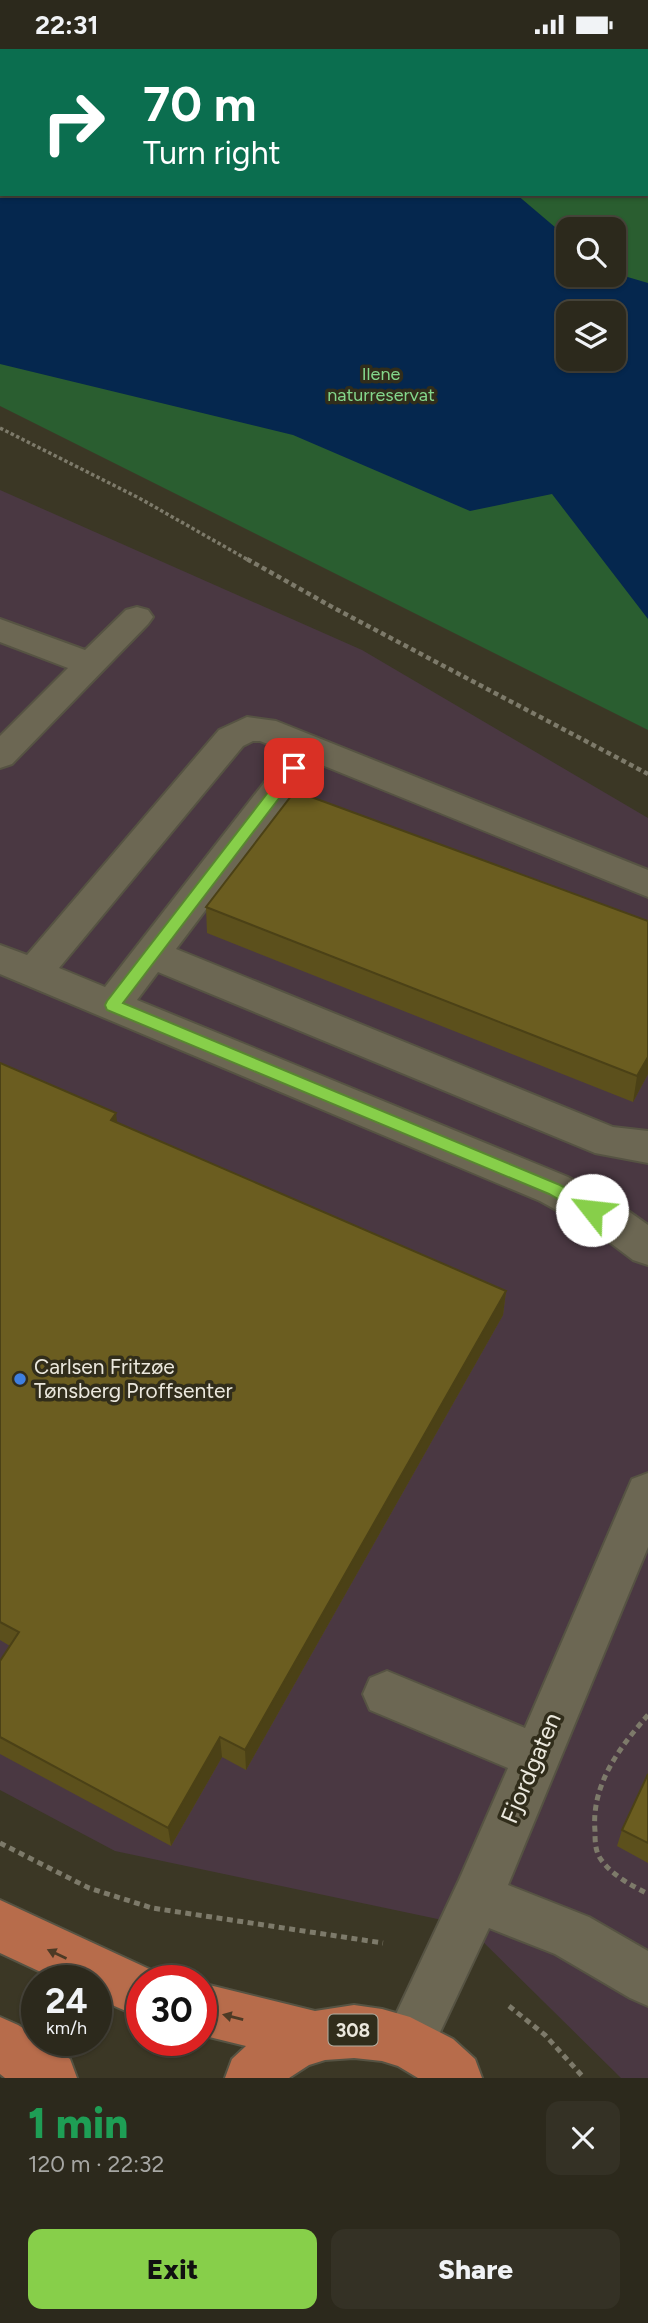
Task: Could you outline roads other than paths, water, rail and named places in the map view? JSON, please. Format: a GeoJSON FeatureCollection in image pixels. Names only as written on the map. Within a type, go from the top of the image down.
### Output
{"type":"FeatureCollection","features":[{"type":"Feature","properties":{"kind":"main road"},"geometry":{"type":"LineString","coordinates":[[0,1924],[29,1941],[126,1985]]}},
{"type":"Feature","properties":{"kind":"main road","name":"308"},"geometry":{"type":"LineString","coordinates":[[217,2013],[312,2036]]}},
{"type":"Feature","properties":{"kind":"main road","name":"308"},"geometry":{"type":"LineString","coordinates":[[251,2078],[263,2064],[312,2036],[360,2029],[409,2042],[446,2066],[456,2078]]}},
{"type":"Feature","properties":{"kind":"main road"},"geometry":{"type":"LineString","coordinates":[[0,2043],[51,2078]]}},
{"type":"Feature","properties":{"kind":"street"},"geometry":{"type":"LineString","coordinates":[[0,756],[137,617]]}},
{"type":"Feature","properties":{"kind":"street"},"geometry":{"type":"LineString","coordinates":[[0,630],[90,664]]}},
{"type":"Feature","properties":{"kind":"street"},"geometry":{"type":"LineString","coordinates":[[648,884],[264,729],[247,729],[231,738],[17,966],[554,1189],[610,1220],[648,1248]]}},
{"type":"Feature","properties":{"kind":"street"},"geometry":{"type":"LineString","coordinates":[[112,1005],[310,748]]}},
{"type":"Feature","properties":{"kind":"street"},"geometry":{"type":"LineString","coordinates":[[152,954],[609,1142],[648,1147]]}},
{"type":"Feature","properties":{"kind":"street","name":"Fjordgaten"},"geometry":{"type":"LineString","coordinates":[[409,2042],[477,1898],[648,1493]]}},
{"type":"Feature","properties":{"kind":"street"},"geometry":{"type":"LineString","coordinates":[[387,1695],[536,1756]]}},
{"type":"Feature","properties":{"kind":"street"},"geometry":{"type":"LineString","coordinates":[[477,1898],[571,1935],[648,1980]]}},
{"type":"Feature","properties":{"kind":"water","name":"Ilene naturreservat"},"geometry":{"type":"Polygon","coordinates":[[[0,196],[518,196],[556,228],[556,287],[626,287],[626,277],[648,283],[648,619],[552,494],[470,511],[293,435],[0,364],[0,196]]]}},
{"type":"Feature","properties":{"kind":"place","name":"Carlsen Fritzøe Tønsberg Proffsenter"},"geometry":{"type":"Point","coordinates":[20,1379]}}]}
